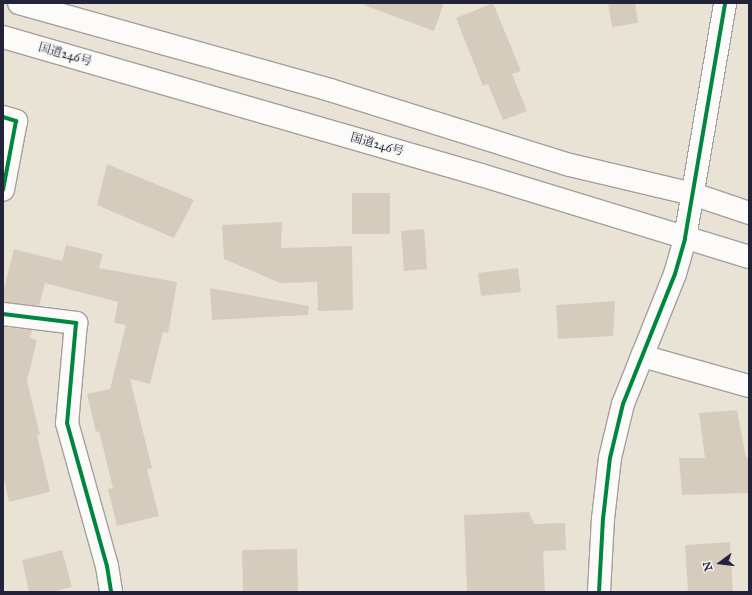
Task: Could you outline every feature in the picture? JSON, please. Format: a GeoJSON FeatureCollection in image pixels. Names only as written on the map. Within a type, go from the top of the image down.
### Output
{"type":"FeatureCollection","features":[{"type":"Feature","properties":{"kind":"main road"},"geometry":{"type":"LineString","coordinates":[[19,3],[330,90],[570,164],[693,194],[749,213]]}},
{"type":"Feature","properties":{"kind":"main road"},"geometry":{"type":"LineString","coordinates":[[599,592],[603,520],[610,458],[623,404],[675,274],[693,194],[725,3]]}},
{"type":"Feature","properties":{"kind":"main road","name":"国道246号"},"geometry":{"type":"LineString","coordinates":[[3,37],[473,173],[749,257]]}},
{"type":"Feature","properties":{"kind":"main road"},"geometry":{"type":"LineString","coordinates":[[3,118],[16,121],[3,190]]}},
{"type":"Feature","properties":{"kind":"main road"},"geometry":{"type":"LineString","coordinates":[[3,314],[76,323],[67,423],[107,566],[111,592]]}},
{"type":"Feature","properties":{"kind":"main road"},"geometry":{"type":"LineString","coordinates":[[642,356],[749,386]]}},
{"type":"Feature","properties":{"kind":"building"},"geometry":{"type":"Polygon","coordinates":[[[364,3],[444,3],[434,31],[364,5],[364,3]]]}},
{"type":"Feature","properties":{"kind":"building"},"geometry":{"type":"Polygon","coordinates":[[[493,3],[521,71],[512,74],[527,111],[503,120],[488,84],[483,86],[456,18],[493,3]]]}},
{"type":"Feature","properties":{"kind":"building"},"geometry":{"type":"Polygon","coordinates":[[[608,3],[635,3],[638,23],[612,27],[608,3]]]}},
{"type":"Feature","properties":{"kind":"building"},"geometry":{"type":"Polygon","coordinates":[[[107,164],[194,200],[174,238],[97,205],[107,164]]]}},
{"type":"Feature","properties":{"kind":"building"},"geometry":{"type":"Polygon","coordinates":[[[352,193],[390,193],[390,234],[352,234],[352,193]]]}},
{"type":"Feature","properties":{"kind":"building"},"geometry":{"type":"Polygon","coordinates":[[[282,222],[281,248],[352,246],[353,310],[318,311],[317,282],[280,283],[224,259],[222,225],[282,222]]]}},
{"type":"Feature","properties":{"kind":"building"},"geometry":{"type":"Polygon","coordinates":[[[424,229],[427,269],[404,271],[401,231],[424,229]]]}},
{"type":"Feature","properties":{"kind":"building"},"geometry":{"type":"Polygon","coordinates":[[[66,245],[103,254],[99,268],[177,282],[168,333],[163,332],[150,384],[130,379],[152,468],[147,469],[159,516],[117,526],[108,489],[113,488],[99,431],[96,432],[87,394],[110,389],[126,325],[114,323],[118,302],[45,283],[39,306],[3,302],[3,292],[14,249],[62,261],[66,245]]]}},
{"type":"Feature","properties":{"kind":"building"},"geometry":{"type":"Polygon","coordinates":[[[518,268],[521,292],[481,296],[478,273],[518,268]]]}},
{"type":"Feature","properties":{"kind":"building"},"geometry":{"type":"Polygon","coordinates":[[[210,288],[309,306],[308,315],[212,320],[210,288]]]}},
{"type":"Feature","properties":{"kind":"building"},"geometry":{"type":"Polygon","coordinates":[[[615,301],[613,336],[558,339],[556,305],[615,301]]]}},
{"type":"Feature","properties":{"kind":"building"},"geometry":{"type":"Polygon","coordinates":[[[3,327],[32,330],[30,338],[37,340],[27,381],[40,435],[37,435],[50,492],[9,502],[3,475],[3,327]]]}},
{"type":"Feature","properties":{"kind":"building"},"geometry":{"type":"Polygon","coordinates":[[[737,410],[746,457],[749,457],[749,493],[682,495],[679,458],[705,458],[699,413],[737,410]]]}},
{"type":"Feature","properties":{"kind":"building"},"geometry":{"type":"Polygon","coordinates":[[[529,512],[534,524],[565,523],[566,550],[543,551],[545,592],[467,592],[464,515],[529,512]]]}},
{"type":"Feature","properties":{"kind":"building"},"geometry":{"type":"Polygon","coordinates":[[[730,542],[733,592],[688,592],[685,545],[730,542]]]}},
{"type":"Feature","properties":{"kind":"building"},"geometry":{"type":"Polygon","coordinates":[[[297,549],[298,592],[243,592],[242,550],[297,549]]]}},
{"type":"Feature","properties":{"kind":"building"},"geometry":{"type":"Polygon","coordinates":[[[62,550],[72,587],[51,592],[29,592],[22,560],[62,550]]]}},
{"type":"Feature","properties":{"kind":"cycle path"},"geometry":{"type":"LineString","coordinates":[[599,592],[603,519],[610,458],[623,404],[675,274],[685,238],[725,3]]}},
{"type":"Feature","properties":{"kind":"cycle path"},"geometry":{"type":"LineString","coordinates":[[3,117],[16,121],[3,190]]}},
{"type":"Feature","properties":{"kind":"cycle path"},"geometry":{"type":"LineString","coordinates":[[3,314],[76,323],[67,423],[107,566],[111,592]]}}]}
